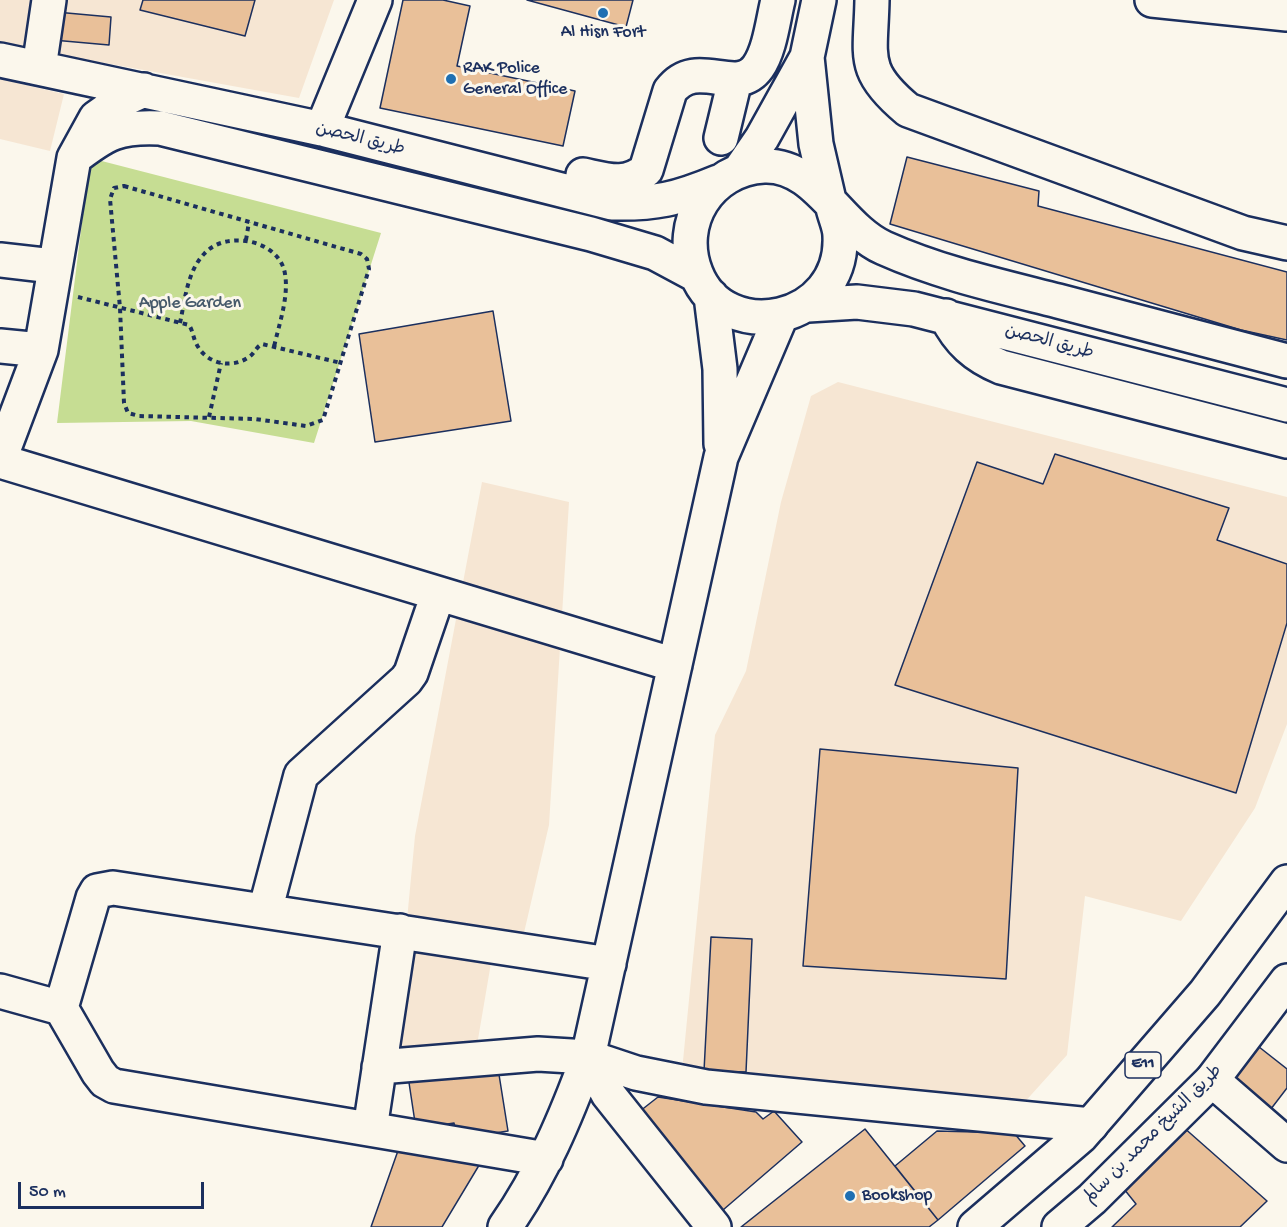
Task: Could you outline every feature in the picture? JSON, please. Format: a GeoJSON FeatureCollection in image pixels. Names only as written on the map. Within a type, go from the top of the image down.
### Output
{"type":"FeatureCollection","features":[{"type":"Feature","properties":{"kind":"street"},"geometry":{"type":"LineString","coordinates":[[39,68],[49,0]]}},
{"type":"Feature","properties":{"kind":"street"},"geometry":{"type":"LineString","coordinates":[[322,129],[375,0]]}},
{"type":"Feature","properties":{"kind":"street"},"geometry":{"type":"LineString","coordinates":[[484,171],[520,164],[611,181],[624,182],[636,178],[646,170],[651,158],[666,100],[676,82],[695,74],[735,80],[754,72],[760,64],[778,0]]}},
{"type":"Feature","properties":{"kind":"street"},"geometry":{"type":"LineString","coordinates":[[505,1227],[525,1199],[559,1133],[588,1057],[721,457],[720,369],[704,286],[689,250],[691,225],[701,201],[729,176],[762,138],[807,57],[819,0]]}},
{"type":"Feature","properties":{"kind":"street"},"geometry":{"type":"LineString","coordinates":[[872,0],[870,63],[877,80],[908,110],[1243,233],[1287,243]]}},
{"type":"Feature","properties":{"kind":"street"},"geometry":{"type":"LineString","coordinates":[[1152,0],[1287,14]]}},
{"type":"Feature","properties":{"kind":"street"},"geometry":{"type":"LineString","coordinates":[[721,457],[794,310],[827,285],[839,261],[840,234],[816,144],[807,57]]}},
{"type":"Feature","properties":{"kind":"street","name":"طريق الحصن"},"geometry":{"type":"LineString","coordinates":[[0,60],[322,129],[612,203],[644,204],[675,200],[729,176]]}},
{"type":"Feature","properties":{"kind":"street"},"geometry":{"type":"LineString","coordinates":[[721,138],[735,80]]}},
{"type":"Feature","properties":{"kind":"street"},"geometry":{"type":"LineString","coordinates":[[144,90],[120,101],[96,118],[74,158],[41,350],[0,460],[675,666]]}},
{"type":"Feature","properties":{"kind":"street","name":"طريق الحصن"},"geometry":{"type":"LineString","coordinates":[[74,158],[107,135],[132,126],[160,128],[591,234],[655,253],[704,286]]}},
{"type":"Feature","properties":{"kind":"street"},"geometry":{"type":"LineString","coordinates":[[729,176],[765,166],[790,170],[811,182],[831,204],[880,246],[941,271],[1287,361]]}},
{"type":"Feature","properties":{"kind":"street"},"geometry":{"type":"LineString","coordinates":[[0,260],[52,278]]}},
{"type":"Feature","properties":{"kind":"street"},"geometry":{"type":"LineString","coordinates":[[704,286],[732,310],[756,317],[794,310]]}},
{"type":"Feature","properties":{"kind":"street","name":"طريق الحصن"},"geometry":{"type":"LineString","coordinates":[[794,310],[857,302],[946,316],[1287,405]]}},
{"type":"Feature","properties":{"kind":"street"},"geometry":{"type":"LineString","coordinates":[[946,316],[953,330],[974,353],[1001,367],[1287,441]]}},
{"type":"Feature","properties":{"kind":"street"},"geometry":{"type":"LineString","coordinates":[[0,346],[41,350]]}},
{"type":"Feature","properties":{"kind":"street"},"geometry":{"type":"LineString","coordinates":[[266,911],[301,775],[406,680],[411,672],[438,594]]}},
{"type":"Feature","properties":{"kind":"street","name":"E11"},"geometry":{"type":"LineString","coordinates":[[975,1227],[1091,1125],[1205,993],[1287,882]]}},
{"type":"Feature","properties":{"kind":"street"},"geometry":{"type":"LineString","coordinates":[[61,1008],[97,891],[112,888],[609,964]]}},
{"type":"Feature","properties":{"kind":"street"},"geometry":{"type":"LineString","coordinates":[[370,1129],[400,932]]}},
{"type":"Feature","properties":{"kind":"street","name":"طريق الشيخ محمد بن سالم"},"geometry":{"type":"LineString","coordinates":[[1059,1227],[1092,1199],[1212,1080],[1287,981]]}},
{"type":"Feature","properties":{"kind":"street"},"geometry":{"type":"LineString","coordinates":[[0,991],[61,1008],[98,1072],[105,1081],[114,1086],[546,1159]]}},
{"type":"Feature","properties":{"kind":"street"},"geometry":{"type":"LineString","coordinates":[[380,1067],[538,1054],[588,1057],[636,1073],[706,1087],[1091,1125]]}},
{"type":"Feature","properties":{"kind":"street"},"geometry":{"type":"LineString","coordinates":[[588,1057],[608,1094],[714,1227]]}},
{"type":"Feature","properties":{"kind":"street"},"geometry":{"type":"LineString","coordinates":[[1212,1080],[1287,1145]]}},
{"type":"Feature","properties":{"kind":"path"},"geometry":{"type":"LineString","coordinates":[[124,186],[249,222],[361,254],[367,259],[369,269],[323,420],[315,425],[306,426],[255,418],[140,416],[128,413],[124,403],[120,308],[110,199],[114,188],[124,186]]}},
{"type":"Feature","properties":{"kind":"path"},"geometry":{"type":"LineString","coordinates":[[246,240],[249,222]]}},
{"type":"Feature","properties":{"kind":"path"},"geometry":{"type":"LineString","coordinates":[[180,323],[190,279],[204,254],[222,242],[234,238],[246,240],[268,251],[285,271],[286,285],[274,347]]}},
{"type":"Feature","properties":{"kind":"path"},"geometry":{"type":"LineString","coordinates":[[52,278],[120,308],[189,325],[196,344],[209,359],[221,363],[242,361],[251,356],[262,344],[341,363]]}},
{"type":"Feature","properties":{"kind":"path"},"geometry":{"type":"LineString","coordinates":[[209,417],[221,363]]}},
{"type":"Feature","properties":{"kind":"shaded area"},"geometry":{"type":"Polygon","coordinates":[[[0,0],[334,0],[299,98],[66,56],[0,49],[0,0]]]}},
{"type":"Feature","properties":{"kind":"shaded area"},"geometry":{"type":"Polygon","coordinates":[[[0,79],[64,94],[50,151],[0,139],[0,79]]]}},
{"type":"Feature","properties":{"kind":"shaded area"},"geometry":{"type":"Polygon","coordinates":[[[838,382],[1287,497],[1287,724],[1255,808],[1181,921],[1085,896],[1067,1055],[1013,1115],[682,1071],[715,735],[746,671],[781,502],[811,396],[838,382]]]}},
{"type":"Feature","properties":{"kind":"shaded area"},"geometry":{"type":"Polygon","coordinates":[[[482,482],[569,502],[549,825],[520,950],[492,957],[476,1051],[394,1056],[415,836],[482,482]]]}},
{"type":"Feature","properties":{"kind":"green space","name":"Apple Garden"},"geometry":{"type":"Polygon","coordinates":[[[90,158],[381,233],[314,443],[191,421],[57,423],[90,158]]]}},
{"type":"Feature","properties":{"kind":"building"},"geometry":{"type":"Polygon","coordinates":[[[143,0],[255,0],[245,36],[140,10],[143,0]]]}},
{"type":"Feature","properties":{"kind":"building","name":"RAK Police General Office"},"geometry":{"type":"Polygon","coordinates":[[[403,0],[443,0],[470,6],[457,66],[575,91],[563,146],[380,108],[403,0]]]}},
{"type":"Feature","properties":{"kind":"building","name":"Al Hisn Fort"},"geometry":{"type":"Polygon","coordinates":[[[527,0],[633,0],[626,27],[527,0]]]}},
{"type":"Feature","properties":{"kind":"building"},"geometry":{"type":"Polygon","coordinates":[[[56,12],[111,17],[109,45],[53,40],[56,12]]]}},
{"type":"Feature","properties":{"kind":"building"},"geometry":{"type":"Polygon","coordinates":[[[907,157],[1039,191],[1038,206],[1287,272],[1287,340],[1241,330],[890,224],[907,157]]]}},
{"type":"Feature","properties":{"kind":"building"},"geometry":{"type":"Polygon","coordinates":[[[493,311],[511,421],[375,442],[359,334],[493,311]]]}},
{"type":"Feature","properties":{"kind":"building"},"geometry":{"type":"Polygon","coordinates":[[[1055,454],[1229,508],[1217,540],[1287,564],[1287,623],[1236,793],[895,685],[977,462],[1043,484],[1055,454]]]}},
{"type":"Feature","properties":{"kind":"building"},"geometry":{"type":"Polygon","coordinates":[[[820,749],[1018,768],[1006,979],[803,966],[820,749]]]}},
{"type":"Feature","properties":{"kind":"building"},"geometry":{"type":"Polygon","coordinates":[[[711,937],[752,939],[746,1072],[704,1071],[711,937]]]}},
{"type":"Feature","properties":{"kind":"building"},"geometry":{"type":"Polygon","coordinates":[[[1254,1043],[1287,1069],[1287,1088],[1264,1118],[1224,1086],[1254,1043]]]}},
{"type":"Feature","properties":{"kind":"building"},"geometry":{"type":"Polygon","coordinates":[[[497,1062],[508,1131],[457,1139],[454,1123],[416,1129],[408,1076],[497,1062]]]}},
{"type":"Feature","properties":{"kind":"building"},"geometry":{"type":"Polygon","coordinates":[[[658,1097],[756,1112],[763,1119],[774,1111],[802,1142],[716,1216],[635,1115],[658,1097]]]}},
{"type":"Feature","properties":{"kind":"building"},"geometry":{"type":"Polygon","coordinates":[[[1182,1126],[1267,1201],[1240,1227],[1112,1227],[1136,1204],[1124,1189],[1182,1126]]]}},
{"type":"Feature","properties":{"kind":"building","name":"Bookshop"},"geometry":{"type":"Polygon","coordinates":[[[865,1129],[938,1220],[929,1227],[741,1227],[865,1129]]]}},
{"type":"Feature","properties":{"kind":"building"},"geometry":{"type":"Polygon","coordinates":[[[937,1131],[1014,1133],[1025,1146],[938,1220],[895,1166],[937,1131]]]}},
{"type":"Feature","properties":{"kind":"building"},"geometry":{"type":"Polygon","coordinates":[[[400,1145],[484,1157],[442,1227],[371,1227],[400,1145]]]}},
{"type":"Feature","properties":{"kind":"place","name":"Al Hisn Fort"},"geometry":{"type":"Point","coordinates":[603,13]}},
{"type":"Feature","properties":{"kind":"place","name":"RAK Police General Office"},"geometry":{"type":"Point","coordinates":[451,79]}},
{"type":"Feature","properties":{"kind":"place","name":"Bookshop"},"geometry":{"type":"Point","coordinates":[850,1196]}}]}
